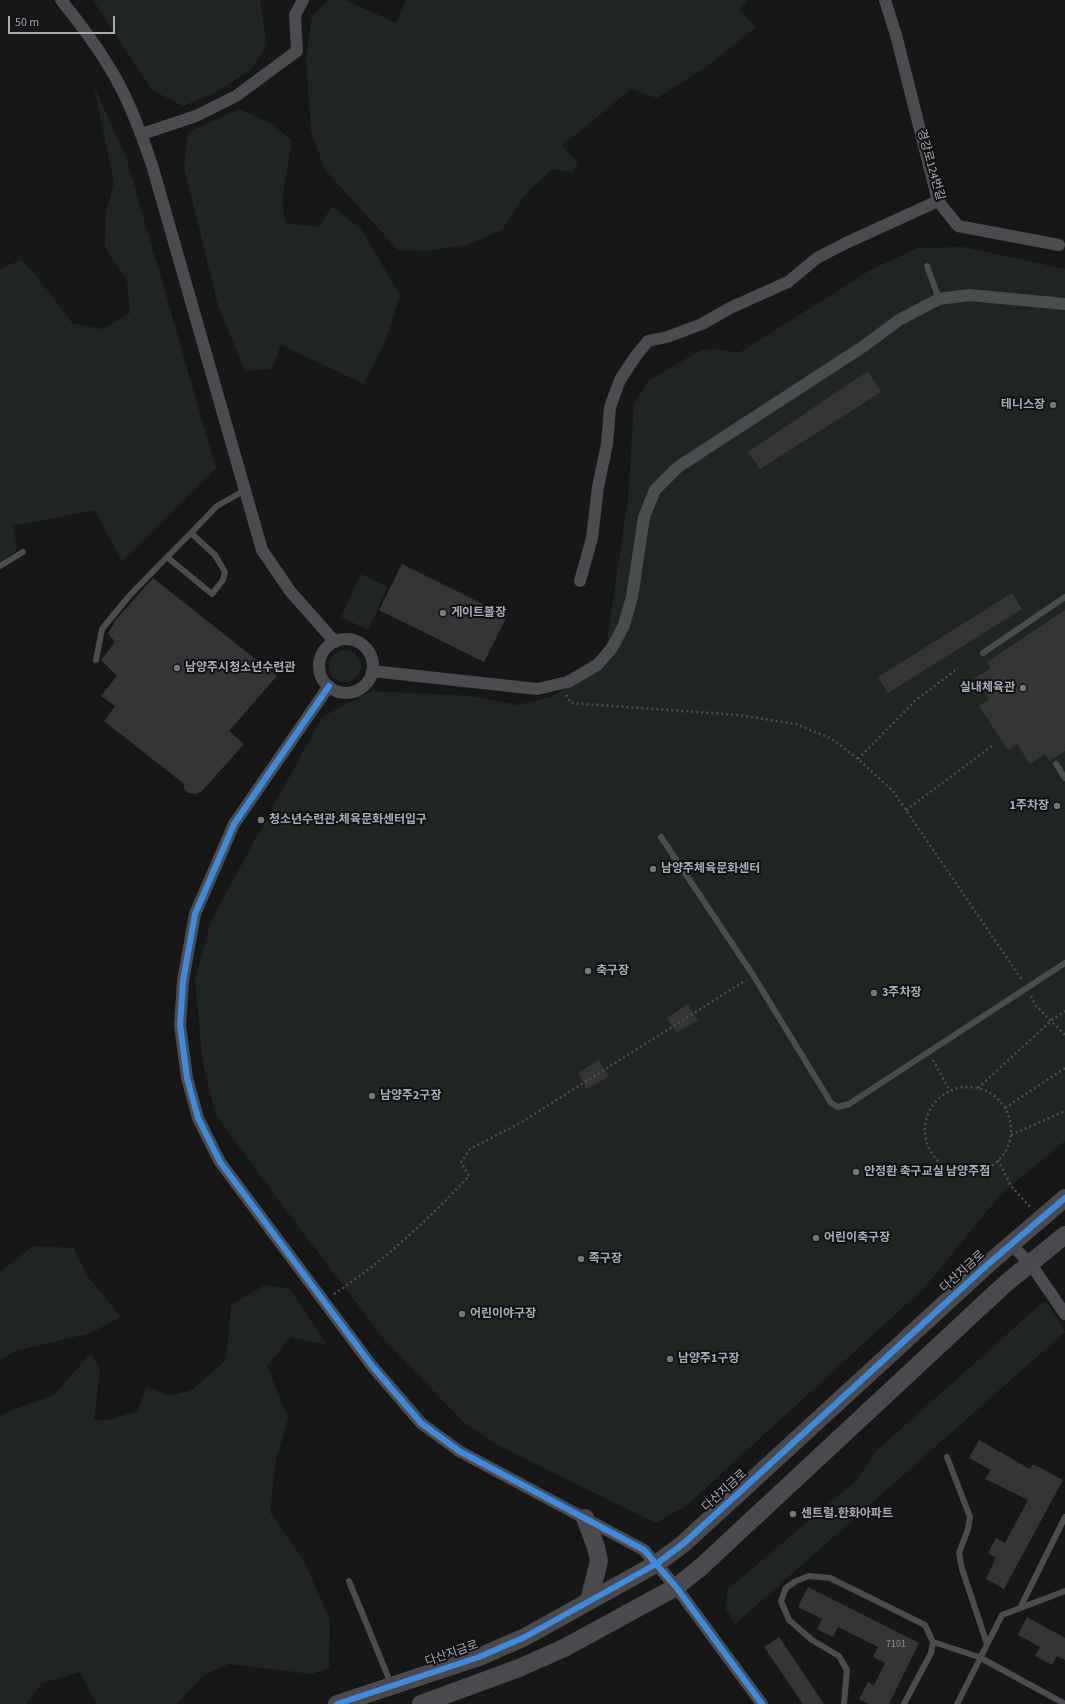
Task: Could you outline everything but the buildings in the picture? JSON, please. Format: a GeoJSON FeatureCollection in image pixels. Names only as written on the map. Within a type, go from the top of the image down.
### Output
{"type":"FeatureCollection","features":[{"type":"Feature","properties":{"kind":"street"},"geometry":{"type":"LineString","coordinates":[[61,0],[85,30],[121,88],[142,134],[262,550],[290,591],[335,642]]}},
{"type":"Feature","properties":{"kind":"street"},"geometry":{"type":"LineString","coordinates":[[142,134],[196,116],[236,96],[297,51],[295,15],[303,0]]}},
{"type":"Feature","properties":{"kind":"street","name":"경강로124번길"},"geometry":{"type":"LineString","coordinates":[[885,0],[896,35],[938,202],[958,226],[1059,246]]}},
{"type":"Feature","properties":{"kind":"street"},"geometry":{"type":"LineString","coordinates":[[580,580],[592,538],[598,487],[607,444],[610,407],[620,380],[635,357],[648,341],[667,337],[702,324],[730,308],[788,282],[817,258],[846,243],[938,202]]}},
{"type":"Feature","properties":{"kind":"street"},"geometry":{"type":"LineString","coordinates":[[372,671],[537,690],[568,682],[597,665],[612,648],[624,625],[632,597],[644,517],[655,490],[678,467],[857,350],[899,320],[939,299],[969,295],[1065,304]]}},
{"type":"Feature","properties":{"kind":"street"},"geometry":{"type":"LineString","coordinates":[[345,639],[361,644],[368,650],[371,657],[372,671],[368,682],[354,692],[345,692],[329,686],[323,679],[320,670],[320,661],[323,652],[335,642],[345,639]]}},
{"type":"Feature","properties":{"kind":"street"},"geometry":{"type":"LineString","coordinates":[[329,686],[234,824],[195,914],[183,981],[180,1025],[187,1078],[198,1118],[220,1162],[372,1366],[421,1423],[459,1451],[644,1550],[676,1587],[762,1704]]}},
{"type":"Feature","properties":{"kind":"street","name":"다산지금로"},"geometry":{"type":"LineString","coordinates":[[337,1704],[479,1657],[525,1637],[656,1564],[683,1544],[987,1265],[1065,1198]]}},
{"type":"Feature","properties":{"kind":"street"},"geometry":{"type":"LineString","coordinates":[[420,1704],[519,1668],[564,1648],[676,1587],[701,1567],[1030,1263],[1065,1235]]}},
{"type":"Feature","properties":{"kind":"street"},"geometry":{"type":"LineString","coordinates":[[1011,1245],[1030,1263],[1065,1314]]}},
{"type":"Feature","properties":{"kind":"street"},"geometry":{"type":"LineString","coordinates":[[585,1518],[596,1547],[599,1561],[589,1601]]}},
{"type":"Feature","properties":{"kind":"lane"},"geometry":{"type":"LineString","coordinates":[[927,266],[939,299]]}},
{"type":"Feature","properties":{"kind":"lane"},"geometry":{"type":"LineString","coordinates":[[96,660],[102,630],[130,594],[217,506],[245,490]]}},
{"type":"Feature","properties":{"kind":"lane"},"geometry":{"type":"LineString","coordinates":[[167,557],[212,594],[223,580],[225,572],[216,555],[191,533]]}},
{"type":"Feature","properties":{"kind":"lane"},"geometry":{"type":"LineString","coordinates":[[0,566],[23,552]]}},
{"type":"Feature","properties":{"kind":"lane"},"geometry":{"type":"LineString","coordinates":[[984,652],[1065,597]]}},
{"type":"Feature","properties":{"kind":"lane"},"geometry":{"type":"LineString","coordinates":[[1056,764],[1065,778]]}},
{"type":"Feature","properties":{"kind":"lane"},"geometry":{"type":"LineString","coordinates":[[660,837],[753,975],[831,1103],[838,1107],[849,1104],[1065,962]]}},
{"type":"Feature","properties":{"kind":"lane"},"geometry":{"type":"LineString","coordinates":[[947,1457],[970,1517],[968,1529],[959,1553],[962,1569],[986,1644]]}},
{"type":"Feature","properties":{"kind":"lane"},"geometry":{"type":"LineString","coordinates":[[1021,1606],[1065,1517]]}},
{"type":"Feature","properties":{"kind":"lane"},"geometry":{"type":"LineString","coordinates":[[844,1704],[847,1670],[839,1656],[812,1640],[789,1620],[781,1601],[786,1588],[796,1581],[809,1576],[830,1578],[925,1625],[933,1642],[931,1653],[904,1704]]}},
{"type":"Feature","properties":{"kind":"lane"},"geometry":{"type":"LineString","coordinates":[[349,1581],[391,1686]]}},
{"type":"Feature","properties":{"kind":"lane"},"geometry":{"type":"LineString","coordinates":[[957,1704],[979,1657],[1002,1615],[1021,1606],[1065,1591]]}},
{"type":"Feature","properties":{"kind":"lane"},"geometry":{"type":"LineString","coordinates":[[933,1642],[979,1657],[1065,1704]]}},
{"type":"Feature","properties":{"kind":"path"},"geometry":{"type":"LineString","coordinates":[[858,759],[915,701],[958,668]]}},
{"type":"Feature","properties":{"kind":"path"},"geometry":{"type":"LineString","coordinates":[[560,684],[571,703],[739,715],[796,724],[832,739],[858,759],[893,791],[1026,987],[1035,1005],[1065,1034]]}},
{"type":"Feature","properties":{"kind":"path"},"geometry":{"type":"LineString","coordinates":[[906,810],[992,746]]}},
{"type":"Feature","properties":{"kind":"path"},"geometry":{"type":"LineString","coordinates":[[324,1300],[359,1277],[434,1213],[469,1176],[461,1162],[470,1150],[522,1122],[753,975]]}},
{"type":"Feature","properties":{"kind":"path"},"geometry":{"type":"LineString","coordinates":[[978,1088],[1052,1020],[1065,1011]]}},
{"type":"Feature","properties":{"kind":"path"},"geometry":{"type":"LineString","coordinates":[[928,1052],[950,1090]]}},
{"type":"Feature","properties":{"kind":"path"},"geometry":{"type":"LineString","coordinates":[[1005,1108],[1065,1068]]}},
{"type":"Feature","properties":{"kind":"path"},"geometry":{"type":"LineString","coordinates":[[964,1087],[978,1088],[991,1093],[1005,1108],[1011,1128],[1009,1143],[1003,1155],[993,1165],[980,1171],[966,1172],[952,1169],[940,1162],[931,1151],[926,1137],[926,1123],[930,1110],[939,1098],[950,1090],[964,1087]]}},
{"type":"Feature","properties":{"kind":"path"},"geometry":{"type":"LineString","coordinates":[[1010,1135],[1065,1111]]}},
{"type":"Feature","properties":{"kind":"path"},"geometry":{"type":"LineString","coordinates":[[998,1160],[1011,1186],[1030,1208]]}},
{"type":"Feature","properties":{"kind":"shaded area"},"geometry":{"type":"Polygon","coordinates":[[[93,0],[260,0],[267,45],[251,70],[215,93],[183,106],[152,90],[93,0]]]}},
{"type":"Feature","properties":{"kind":"shaded area"},"geometry":{"type":"Polygon","coordinates":[[[328,0],[345,0],[396,23],[406,0],[748,0],[739,10],[756,27],[706,67],[657,98],[631,89],[562,146],[578,162],[573,173],[552,169],[524,196],[502,230],[467,245],[427,251],[398,250],[325,170],[311,131],[306,58],[312,16],[328,0]]]}},
{"type":"Feature","properties":{"kind":"shaded area"},"geometry":{"type":"Polygon","coordinates":[[[94,87],[125,154],[216,468],[122,561],[95,510],[13,526],[17,549],[0,566],[0,269],[21,260],[35,274],[73,324],[102,329],[130,313],[127,280],[105,248],[106,212],[114,183],[94,87]]]}},
{"type":"Feature","properties":{"kind":"shaded area"},"geometry":{"type":"Polygon","coordinates":[[[239,109],[270,123],[292,140],[282,200],[285,223],[319,227],[332,206],[361,229],[400,295],[387,337],[364,384],[281,345],[272,369],[245,371],[218,305],[184,167],[188,132],[239,109]]]}},
{"type":"Feature","properties":{"kind":"shaded area","name":"남양주체육문화센터"},"geometry":{"type":"Polygon","coordinates":[[[963,247],[1065,269],[1065,1141],[1002,1193],[924,1288],[686,1506],[656,1523],[503,1448],[463,1422],[384,1339],[216,1115],[203,1065],[195,980],[211,921],[322,717],[372,691],[471,696],[518,705],[551,697],[603,668],[628,499],[634,404],[648,381],[701,350],[715,349],[739,353],[872,269],[918,248],[963,247]]]}},
{"type":"Feature","properties":{"kind":"shaded area"},"geometry":{"type":"Polygon","coordinates":[[[361,574],[388,587],[368,630],[341,617],[361,574]]]}},
{"type":"Feature","properties":{"kind":"shaded area"},"geometry":{"type":"Polygon","coordinates":[[[345,650],[356,655],[361,666],[356,677],[345,682],[334,677],[329,666],[334,655],[345,650]]]}},
{"type":"Feature","properties":{"kind":"shaded area"},"geometry":{"type":"Polygon","coordinates":[[[33,1246],[73,1248],[88,1277],[121,1317],[91,1333],[15,1351],[0,1360],[0,1272],[33,1246]]]}},
{"type":"Feature","properties":{"kind":"shaded area"},"geometry":{"type":"Polygon","coordinates":[[[265,1285],[290,1289],[327,1345],[291,1337],[267,1366],[288,1417],[276,1460],[270,1512],[303,1559],[330,1620],[329,1668],[312,1674],[229,1664],[204,1675],[177,1704],[97,1704],[80,1672],[42,1683],[26,1704],[0,1704],[0,1416],[12,1410],[54,1395],[91,1353],[100,1370],[94,1420],[108,1420],[138,1411],[146,1386],[170,1396],[192,1390],[226,1360],[231,1305],[265,1285]]]}},
{"type":"Feature","properties":{"kind":"shaded area"},"geometry":{"type":"Polygon","coordinates":[[[1042,1303],[1049,1304],[1065,1332],[735,1624],[725,1607],[728,1589],[857,1480],[876,1451],[1042,1303]]]}},
{"type":"Feature","properties":{"kind":"cycle path"},"geometry":{"type":"LineString","coordinates":[[329,686],[234,824],[195,914],[183,981],[180,1025],[187,1078],[198,1118],[220,1162],[372,1366],[421,1423],[459,1451],[644,1550],[676,1587],[762,1704]]}},
{"type":"Feature","properties":{"kind":"cycle path"},"geometry":{"type":"LineString","coordinates":[[337,1704],[479,1657],[525,1637],[656,1564],[683,1544],[987,1265],[1065,1198]]}},
{"type":"Feature","properties":{"kind":"place","name":"테니스장"},"geometry":{"type":"Point","coordinates":[1053,405]}},
{"type":"Feature","properties":{"kind":"place","name":"게이트볼장"},"geometry":{"type":"Point","coordinates":[443,613]}},
{"type":"Feature","properties":{"kind":"place","name":"남양주시청소년수련관"},"geometry":{"type":"Point","coordinates":[177,668]}},
{"type":"Feature","properties":{"kind":"place","name":"실내체육관"},"geometry":{"type":"Point","coordinates":[1023,688]}},
{"type":"Feature","properties":{"kind":"place","name":"1주차장"},"geometry":{"type":"Point","coordinates":[1057,806]}},
{"type":"Feature","properties":{"kind":"place","name":"청소년수련관.체육문화센터입구"},"geometry":{"type":"Point","coordinates":[261,820]}},
{"type":"Feature","properties":{"kind":"place","name":"남양주체육문화센터"},"geometry":{"type":"Point","coordinates":[653,869]}},
{"type":"Feature","properties":{"kind":"place","name":"축구장"},"geometry":{"type":"Point","coordinates":[588,971]}},
{"type":"Feature","properties":{"kind":"place","name":"3주차장"},"geometry":{"type":"Point","coordinates":[874,993]}},
{"type":"Feature","properties":{"kind":"place","name":"남양주2구장"},"geometry":{"type":"Point","coordinates":[372,1096]}},
{"type":"Feature","properties":{"kind":"place","name":"안정환 축구교실 남양주점"},"geometry":{"type":"Point","coordinates":[856,1172]}},
{"type":"Feature","properties":{"kind":"place","name":"어린이축구장"},"geometry":{"type":"Point","coordinates":[816,1238]}},
{"type":"Feature","properties":{"kind":"place","name":"족구장"},"geometry":{"type":"Point","coordinates":[581,1259]}},
{"type":"Feature","properties":{"kind":"place","name":"어린이야구장"},"geometry":{"type":"Point","coordinates":[462,1314]}},
{"type":"Feature","properties":{"kind":"place","name":"남양주1구장"},"geometry":{"type":"Point","coordinates":[670,1359]}},
{"type":"Feature","properties":{"kind":"place","name":"센트럴.한화아파트"},"geometry":{"type":"Point","coordinates":[793,1514]}}]}
